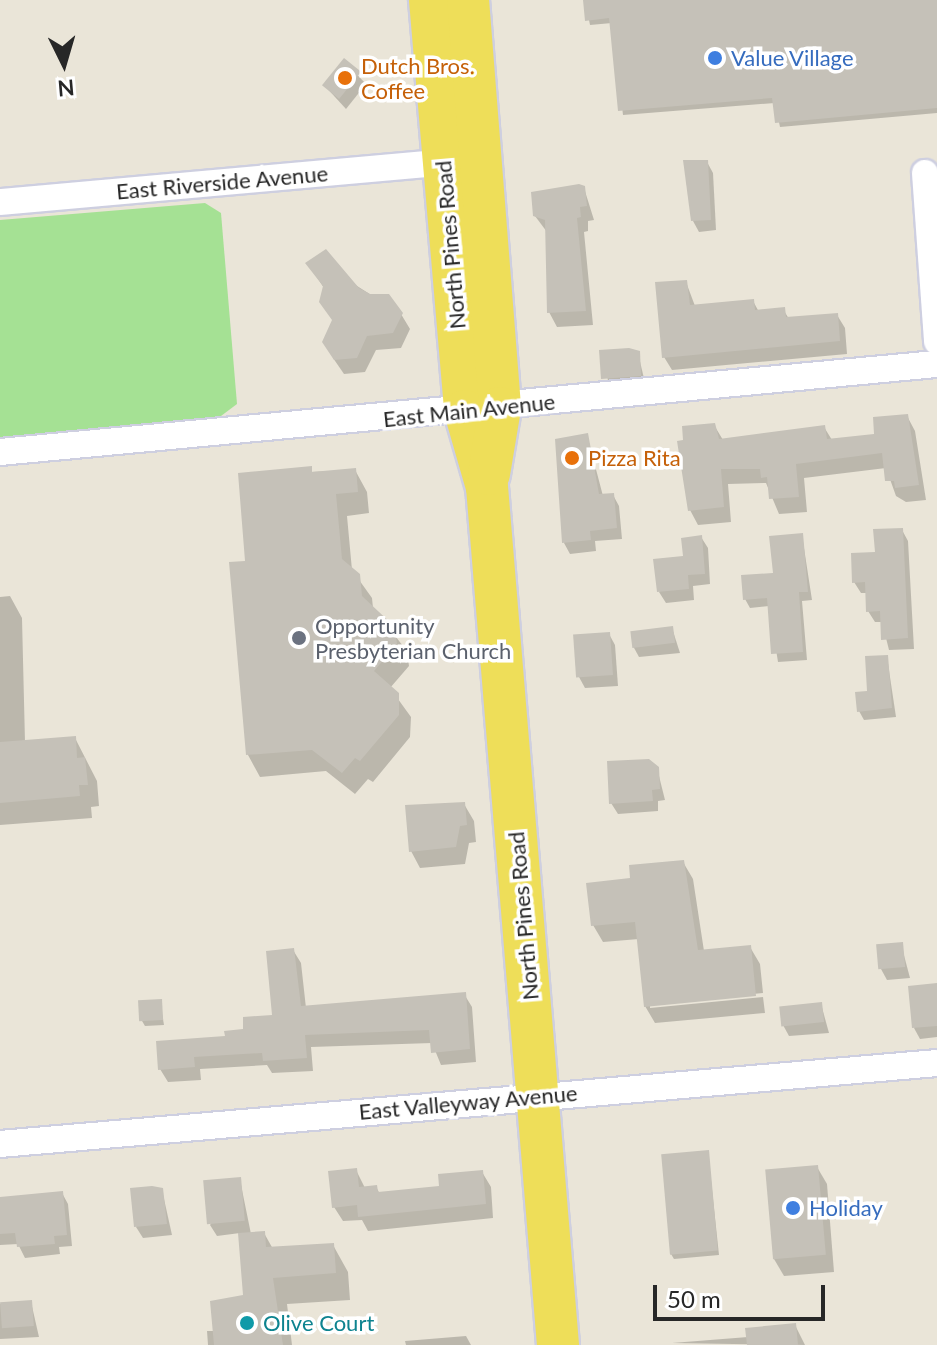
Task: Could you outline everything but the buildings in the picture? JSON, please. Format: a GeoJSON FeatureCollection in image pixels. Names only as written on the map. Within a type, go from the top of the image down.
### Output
{"type":"FeatureCollection","features":[{"type":"Feature","properties":{"kind":"main road","name":"North Pines Road"},"geometry":{"type":"LineString","coordinates":[[430,0],[444,162],[482,409]]}},
{"type":"Feature","properties":{"kind":"main road","name":"North Pines Road"},"geometry":{"type":"LineString","coordinates":[[468,0],[487,487],[558,1345]]}},
{"type":"Feature","properties":{"kind":"street","name":"East Riverside Avenue"},"geometry":{"type":"LineString","coordinates":[[0,202],[444,162]]}},
{"type":"Feature","properties":{"kind":"street"},"geometry":{"type":"LineString","coordinates":[[925,173],[937,342]]}},
{"type":"Feature","properties":{"kind":"street","name":"East Main Avenue"},"geometry":{"type":"LineString","coordinates":[[0,452],[937,364]]}},
{"type":"Feature","properties":{"kind":"street","name":"East Valleyway Avenue"},"geometry":{"type":"LineString","coordinates":[[0,1144],[937,1063]]}},
{"type":"Feature","properties":{"kind":"green space"},"geometry":{"type":"Polygon","coordinates":[[[205,203],[221,213],[237,404],[221,416],[173,428],[0,446],[0,220],[205,203]]]}},
{"type":"Feature","properties":{"kind":"place","name":"Value Village"},"geometry":{"type":"Point","coordinates":[715,58]}},
{"type":"Feature","properties":{"kind":"place","name":"Dutch Bros. Coffee"},"geometry":{"type":"Point","coordinates":[345,78]}},
{"type":"Feature","properties":{"kind":"place","name":"Pizza Rita"},"geometry":{"type":"Point","coordinates":[572,458]}},
{"type":"Feature","properties":{"kind":"place","name":"Opportunity Presbyterian Church"},"geometry":{"type":"Point","coordinates":[299,638]}},
{"type":"Feature","properties":{"kind":"place","name":"Holiday"},"geometry":{"type":"Point","coordinates":[793,1208]}},
{"type":"Feature","properties":{"kind":"place","name":"Olive Court"},"geometry":{"type":"Point","coordinates":[247,1323]}}]}
